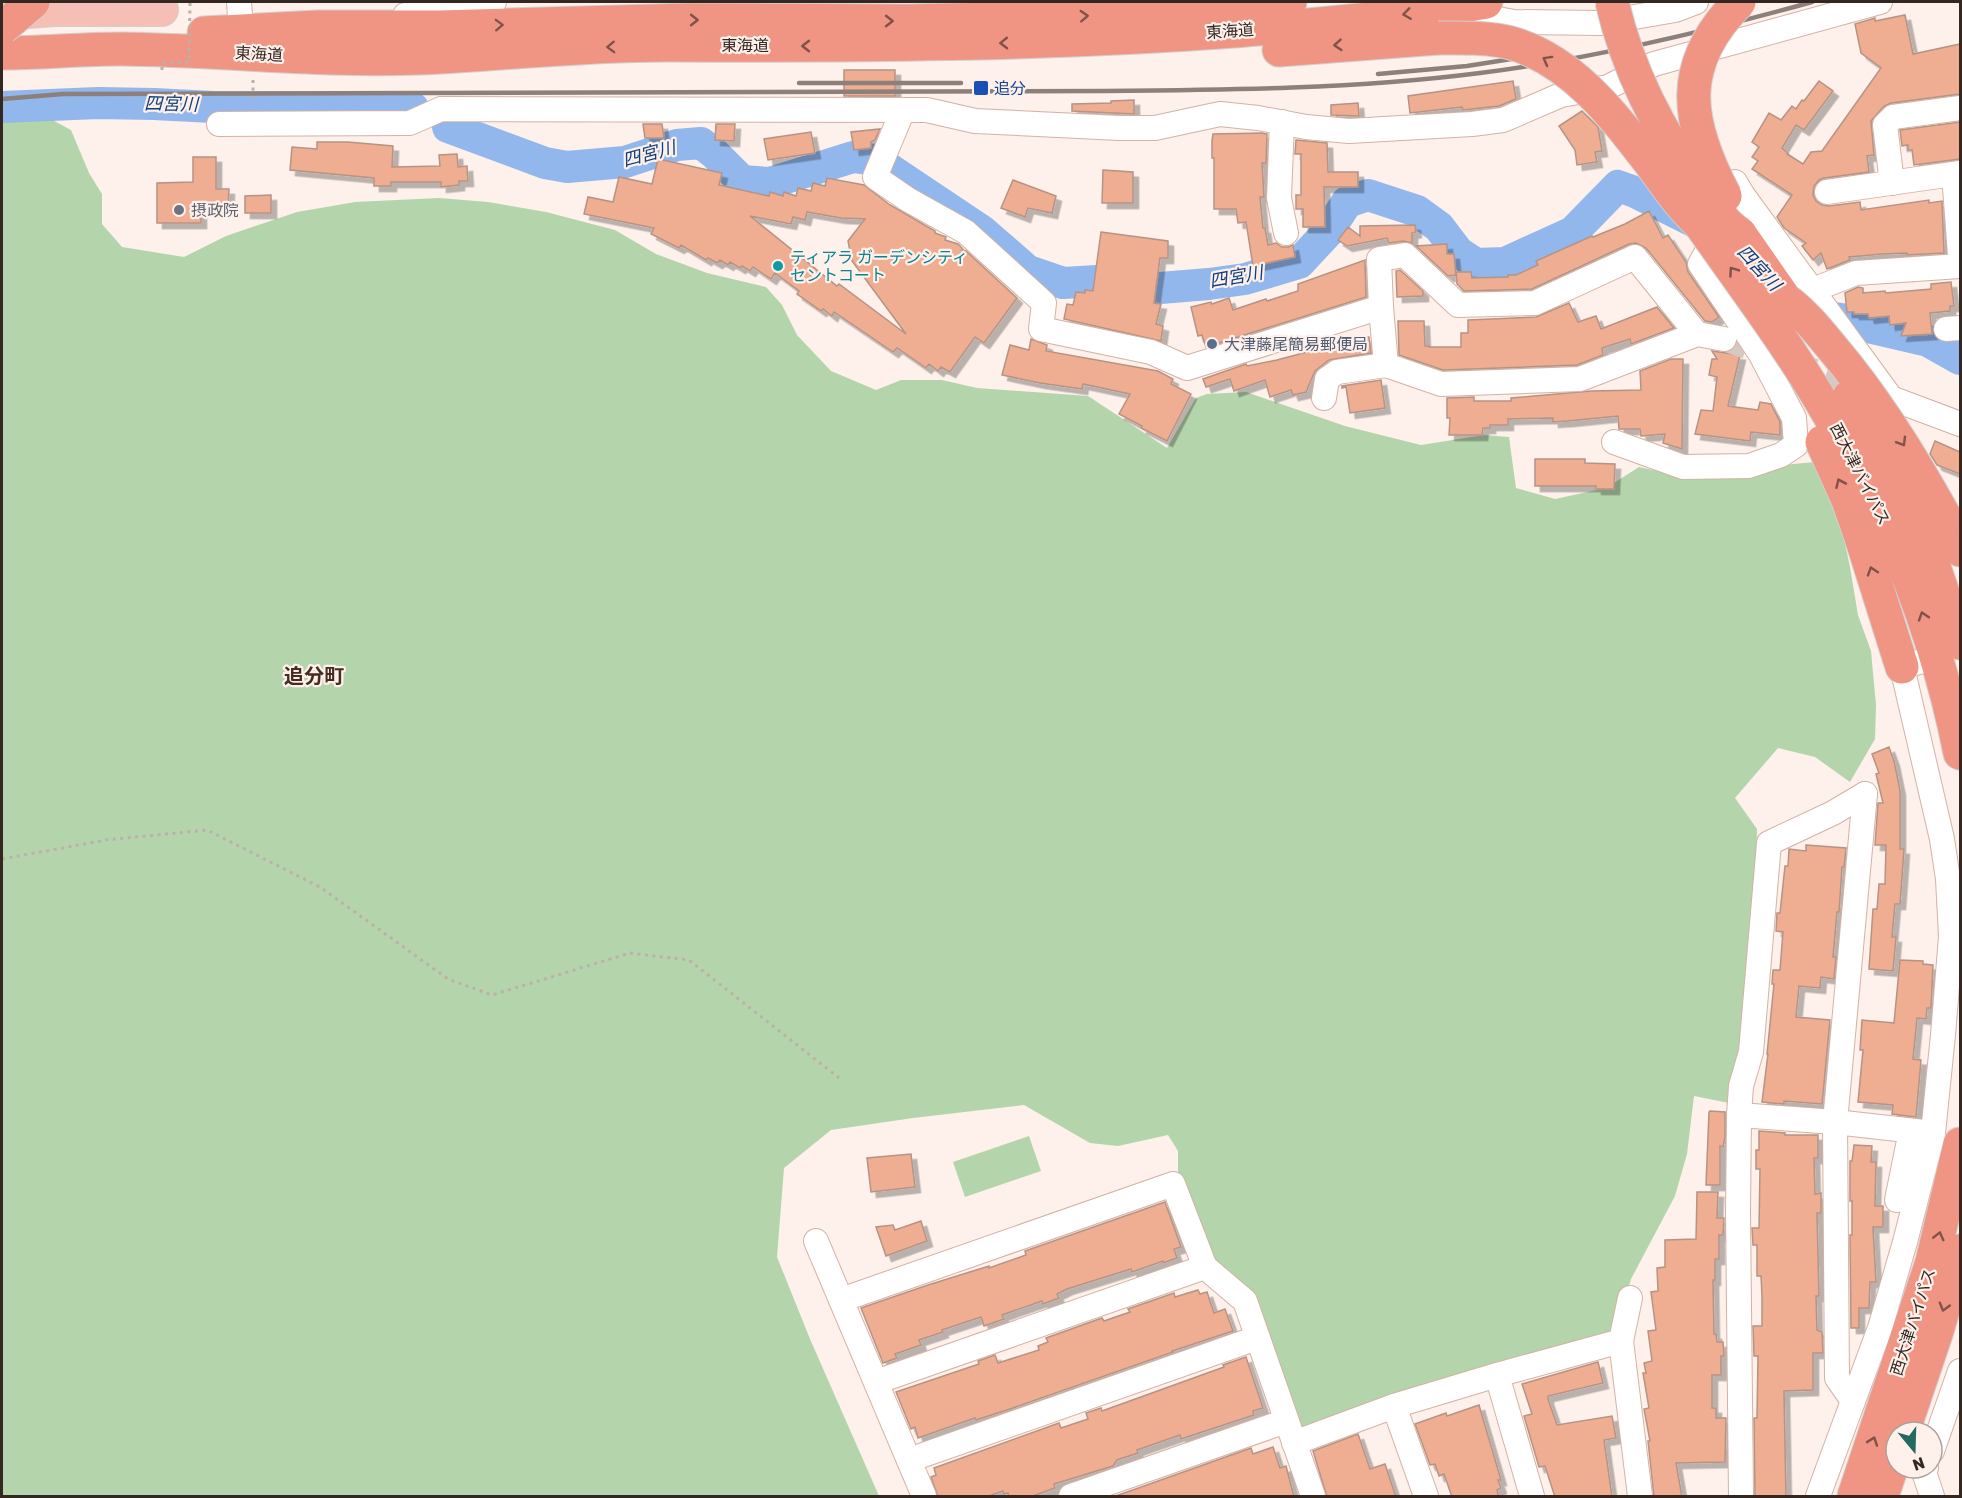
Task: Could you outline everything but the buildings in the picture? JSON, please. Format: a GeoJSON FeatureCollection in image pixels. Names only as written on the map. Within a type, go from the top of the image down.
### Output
{"type":"FeatureCollection","features":[{"type":"Feature","properties":{"kind":"highway"},"geometry":{"type":"LineString","coordinates":[[2,28],[33,2]]}},
{"type":"Feature","properties":{"kind":"highway","name":"東海道"},"geometry":{"type":"LineString","coordinates":[[2,54],[70,50],[167,28],[240,16],[278,29],[688,20],[909,21],[1054,17],[1217,4],[1290,2]]}},
{"type":"Feature","properties":{"kind":"highway"},"geometry":{"type":"LineString","coordinates":[[1589,2],[1598,39],[1629,109],[1696,212],[1718,232]]}},
{"type":"Feature","properties":{"kind":"highway"},"geometry":{"type":"LineString","coordinates":[[1612,2],[1626,53],[1656,119],[1728,227],[1718,232]]}},
{"type":"Feature","properties":{"kind":"highway"},"geometry":{"type":"LineString","coordinates":[[1718,232],[1737,220],[1708,160],[1698,132],[1693,103],[1697,68],[1710,36],[1739,2]]}},
{"type":"Feature","properties":{"kind":"highway","name":"東海道"},"geometry":{"type":"LineString","coordinates":[[2,46],[24,41],[167,28],[342,57],[418,58],[552,48],[659,45],[865,46],[1036,43],[1156,37],[1307,25],[1475,4]]}},
{"type":"Feature","properties":{"kind":"highway"},"geometry":{"type":"LineString","coordinates":[[318,27],[314,36],[317,44],[342,57]]}},
{"type":"Feature","properties":{"kind":"highway"},"geometry":{"type":"LineString","coordinates":[[1036,43],[1125,52],[1212,53],[1438,38],[1486,39],[1511,43],[1561,67],[1580,81],[1636,145],[1689,214],[1718,232]]}},
{"type":"Feature","properties":{"kind":"highway","name":"西大津バイパス"},"geometry":{"type":"LineString","coordinates":[[1718,232],[1798,304],[1816,345],[1863,421],[1893,477],[1916,594],[1941,671],[1960,753]]}},
{"type":"Feature","properties":{"kind":"highway"},"geometry":{"type":"LineString","coordinates":[[1798,304],[1763,335],[1800,395],[1848,500],[1904,530],[1960,550]]}},
{"type":"Feature","properties":{"kind":"highway"},"geometry":{"type":"LineString","coordinates":[[1904,530],[1912,664]]}},
{"type":"Feature","properties":{"kind":"highway","name":"西大津バイパス"},"geometry":{"type":"LineString","coordinates":[[1904,530],[1932,561],[1960,643]]}},
{"type":"Feature","properties":{"kind":"highway","name":"西大津バイパス"},"geometry":{"type":"LineString","coordinates":[[1854,1497],[1932,1262],[1935,1136]]}},
{"type":"Feature","properties":{"kind":"highway","name":"西大津バイパス"},"geometry":{"type":"LineString","coordinates":[[1907,1420],[1937,1331],[1960,1251]]}},
{"type":"Feature","properties":{"kind":"highway"},"geometry":{"type":"LineString","coordinates":[[1882,1497],[1888,1480]]}},
{"type":"Feature","properties":{"kind":"main road"},"geometry":{"type":"LineString","coordinates":[[2,14],[64,10],[167,28]]}},
{"type":"Feature","properties":{"kind":"street"},"geometry":{"type":"LineString","coordinates":[[278,29],[312,18],[419,15],[449,7],[494,2]]}},
{"type":"Feature","properties":{"kind":"street"},"geometry":{"type":"LineString","coordinates":[[1475,4],[1487,17],[1514,22],[1600,23],[1675,9],[1695,2]]}},
{"type":"Feature","properties":{"kind":"street"},"geometry":{"type":"LineString","coordinates":[[219,123],[410,123],[441,109],[764,108],[927,110],[975,121],[1120,128],[1155,128],[1220,114],[1349,131],[1472,124],[1503,120],[1561,95],[1608,87],[1654,64],[1880,2]]}},
{"type":"Feature","properties":{"kind":"street"},"geometry":{"type":"LineString","coordinates":[[1717,46],[1706,93],[1712,139],[1798,304],[1846,335],[1886,396],[1960,424]]}},
{"type":"Feature","properties":{"kind":"street"},"geometry":{"type":"LineString","coordinates":[[1582,93],[1596,106],[1637,155],[1658,170],[1677,178],[1740,191]]}},
{"type":"Feature","properties":{"kind":"street"},"geometry":{"type":"LineString","coordinates":[[1892,183],[1885,125],[1893,117],[1960,108]]}},
{"type":"Feature","properties":{"kind":"street"},"geometry":{"type":"LineString","coordinates":[[903,110],[875,177],[907,199],[966,232],[1044,303],[1041,329],[1150,352],[1187,368],[1381,307]]}},
{"type":"Feature","properties":{"kind":"street"},"geometry":{"type":"LineString","coordinates":[[1282,122],[1279,198],[1286,233]]}},
{"type":"Feature","properties":{"kind":"street"},"geometry":{"type":"LineString","coordinates":[[1827,192],[1957,173],[1960,255]]}},
{"type":"Feature","properties":{"kind":"street"},"geometry":{"type":"LineString","coordinates":[[1614,442],[1683,467],[1749,466],[1781,455],[1796,445],[1794,418],[1760,353],[1700,264],[1740,191]]}},
{"type":"Feature","properties":{"kind":"street"},"geometry":{"type":"LineString","coordinates":[[1386,366],[1379,259],[1405,255],[1458,306],[1535,303],[1635,257],[1697,334]]}},
{"type":"Feature","properties":{"kind":"street"},"geometry":{"type":"LineString","coordinates":[[1798,304],[1856,273],[1960,266]]}},
{"type":"Feature","properties":{"kind":"street"},"geometry":{"type":"LineString","coordinates":[[1324,398],[1327,379],[1337,372],[1386,366],[1441,384],[1580,379],[1697,334],[1725,339]]}},
{"type":"Feature","properties":{"kind":"street"},"geometry":{"type":"LineString","coordinates":[[1818,1497],[1880,1328],[1935,1136],[1951,937],[1942,839],[1912,664]]}},
{"type":"Feature","properties":{"kind":"street"},"geometry":{"type":"LineString","coordinates":[[1741,1497],[1737,1212],[1739,1115],[1741,1086],[1751,1052],[1768,843],[1833,813],[1865,794],[1835,1122],[1836,1378],[1853,1401]]}},
{"type":"Feature","properties":{"kind":"street"},"geometry":{"type":"LineString","coordinates":[[1739,1115],[1835,1122],[1935,1136]]}},
{"type":"Feature","properties":{"kind":"street"},"geometry":{"type":"LineString","coordinates":[[1897,1200],[1935,1136]]}},
{"type":"Feature","properties":{"kind":"street"},"geometry":{"type":"LineString","coordinates":[[841,1300],[1173,1184],[1205,1267],[1245,1301],[1312,1497]]}},
{"type":"Feature","properties":{"kind":"street"},"geometry":{"type":"LineString","coordinates":[[816,1241],[924,1497]]}},
{"type":"Feature","properties":{"kind":"street"},"geometry":{"type":"LineString","coordinates":[[876,1382],[1205,1267]]}},
{"type":"Feature","properties":{"kind":"street"},"geometry":{"type":"LineString","coordinates":[[1630,1298],[1621,1341],[1640,1497]]}},
{"type":"Feature","properties":{"kind":"street"},"geometry":{"type":"LineString","coordinates":[[909,1460],[1257,1338]]}},
{"type":"Feature","properties":{"kind":"street"},"geometry":{"type":"LineString","coordinates":[[1071,1497],[1290,1432],[1394,1406],[1621,1341]]}},
{"type":"Feature","properties":{"kind":"street"},"geometry":{"type":"LineString","coordinates":[[1943,1420],[1960,1371]]}},
{"type":"Feature","properties":{"kind":"street"},"geometry":{"type":"LineString","coordinates":[[1497,1375],[1532,1497]]}},
{"type":"Feature","properties":{"kind":"street"},"geometry":{"type":"LineString","coordinates":[[1394,1406],[1426,1497]]}},
{"type":"Feature","properties":{"kind":"street"},"geometry":{"type":"LineString","coordinates":[[1927,1480],[1932,1497]]}},
{"type":"Feature","properties":{"kind":"path"},"geometry":{"type":"LineString","coordinates":[[167,28],[189,63],[162,63],[167,28]]}},
{"type":"Feature","properties":{"kind":"path"},"geometry":{"type":"LineString","coordinates":[[2,859],[106,840],[207,830],[320,887],[448,979],[492,995],[630,953],[689,960],[838,1078]]}},
{"type":"Feature","properties":{"kind":"green space"},"geometry":{"type":"Polygon","coordinates":[[[2,114],[43,115],[71,130],[89,173],[102,194],[102,224],[122,247],[184,257],[226,236],[297,212],[355,202],[439,198],[488,202],[546,212],[615,230],[656,254],[707,273],[766,287],[782,305],[797,335],[831,371],[876,390],[901,380],[942,380],[977,388],[1088,396],[1167,448],[1196,398],[1207,394],[1246,392],[1345,426],[1421,445],[1484,435],[1509,437],[1516,488],[1555,499],[1606,488],[1639,467],[1676,475],[1815,462],[1835,496],[1858,615],[1871,651],[1876,705],[1875,739],[1850,782],[1815,757],[1778,748],[1735,798],[1757,829],[1754,959],[1747,1024],[1729,1103],[1694,1096],[1687,1154],[1675,1196],[1631,1279],[1615,1334],[1304,1429],[1290,1417],[1263,1336],[1207,1262],[1178,1174],[1178,1151],[1168,1135],[1118,1146],[1090,1143],[1024,1105],[831,1130],[784,1168],[777,1257],[810,1339],[879,1496],[2,1496],[2,114]]]}},
{"type":"Feature","properties":{"kind":"green space"},"geometry":{"type":"Polygon","coordinates":[[[1029,1136],[1041,1171],[965,1197],[953,1162],[1029,1136]]]}},
{"type":"Feature","properties":{"kind":"waterway","name":"四宮川"},"geometry":{"type":"LineString","coordinates":[[2,107],[98,103],[213,107],[413,108]]}},
{"type":"Feature","properties":{"kind":"waterway","name":"四宮川"},"geometry":{"type":"LineString","coordinates":[[448,127],[545,163],[567,167],[625,162],[677,145],[701,143],[742,181],[770,183],[853,157],[876,160],[982,231],[1028,271],[1063,283],[1097,281],[1148,289],[1245,279],[1299,263],[1327,233],[1347,202],[1368,195],[1417,211],[1439,227],[1458,252],[1476,264],[1505,263],[1573,232],[1618,186],[1699,224]]}},
{"type":"Feature","properties":{"kind":"waterway","name":"四宮川"},"geometry":{"type":"LineString","coordinates":[[1808,312],[1928,341],[1960,359]]}},
{"type":"Feature","properties":{"kind":"tunnel"},"geometry":{"type":"LineString","coordinates":[[1724,339],[1866,389]]}},
{"type":"Feature","properties":{"kind":"railway"},"geometry":{"type":"LineString","coordinates":[[2,99],[63,94],[1104,91],[1339,85],[1480,73],[1564,60],[1689,34],[1812,2]]}},
{"type":"Feature","properties":{"kind":"railway"},"geometry":{"type":"LineString","coordinates":[[1378,74],[1467,66],[1524,57]]}},
{"type":"Feature","properties":{"kind":"railway"},"geometry":{"type":"LineString","coordinates":[[799,83],[961,83]]}},
{"type":"Feature","properties":{"kind":"place","name":"追分"},"geometry":{"type":"Point","coordinates":[981,88]}},
{"type":"Feature","properties":{"kind":"place","name":"摂政院"},"geometry":{"type":"Point","coordinates":[179,210]}},
{"type":"Feature","properties":{"kind":"place","name":"ティアラ ガーデンシティ セントコート"},"geometry":{"type":"Point","coordinates":[778,266]}},
{"type":"Feature","properties":{"kind":"place","name":"大津藤尾簡易郵便局"},"geometry":{"type":"Point","coordinates":[1212,344]}},
{"type":"Feature","properties":{"kind":"district","name":"追分町"},"geometry":{"type":"Point","coordinates":[314,676]}}]}
